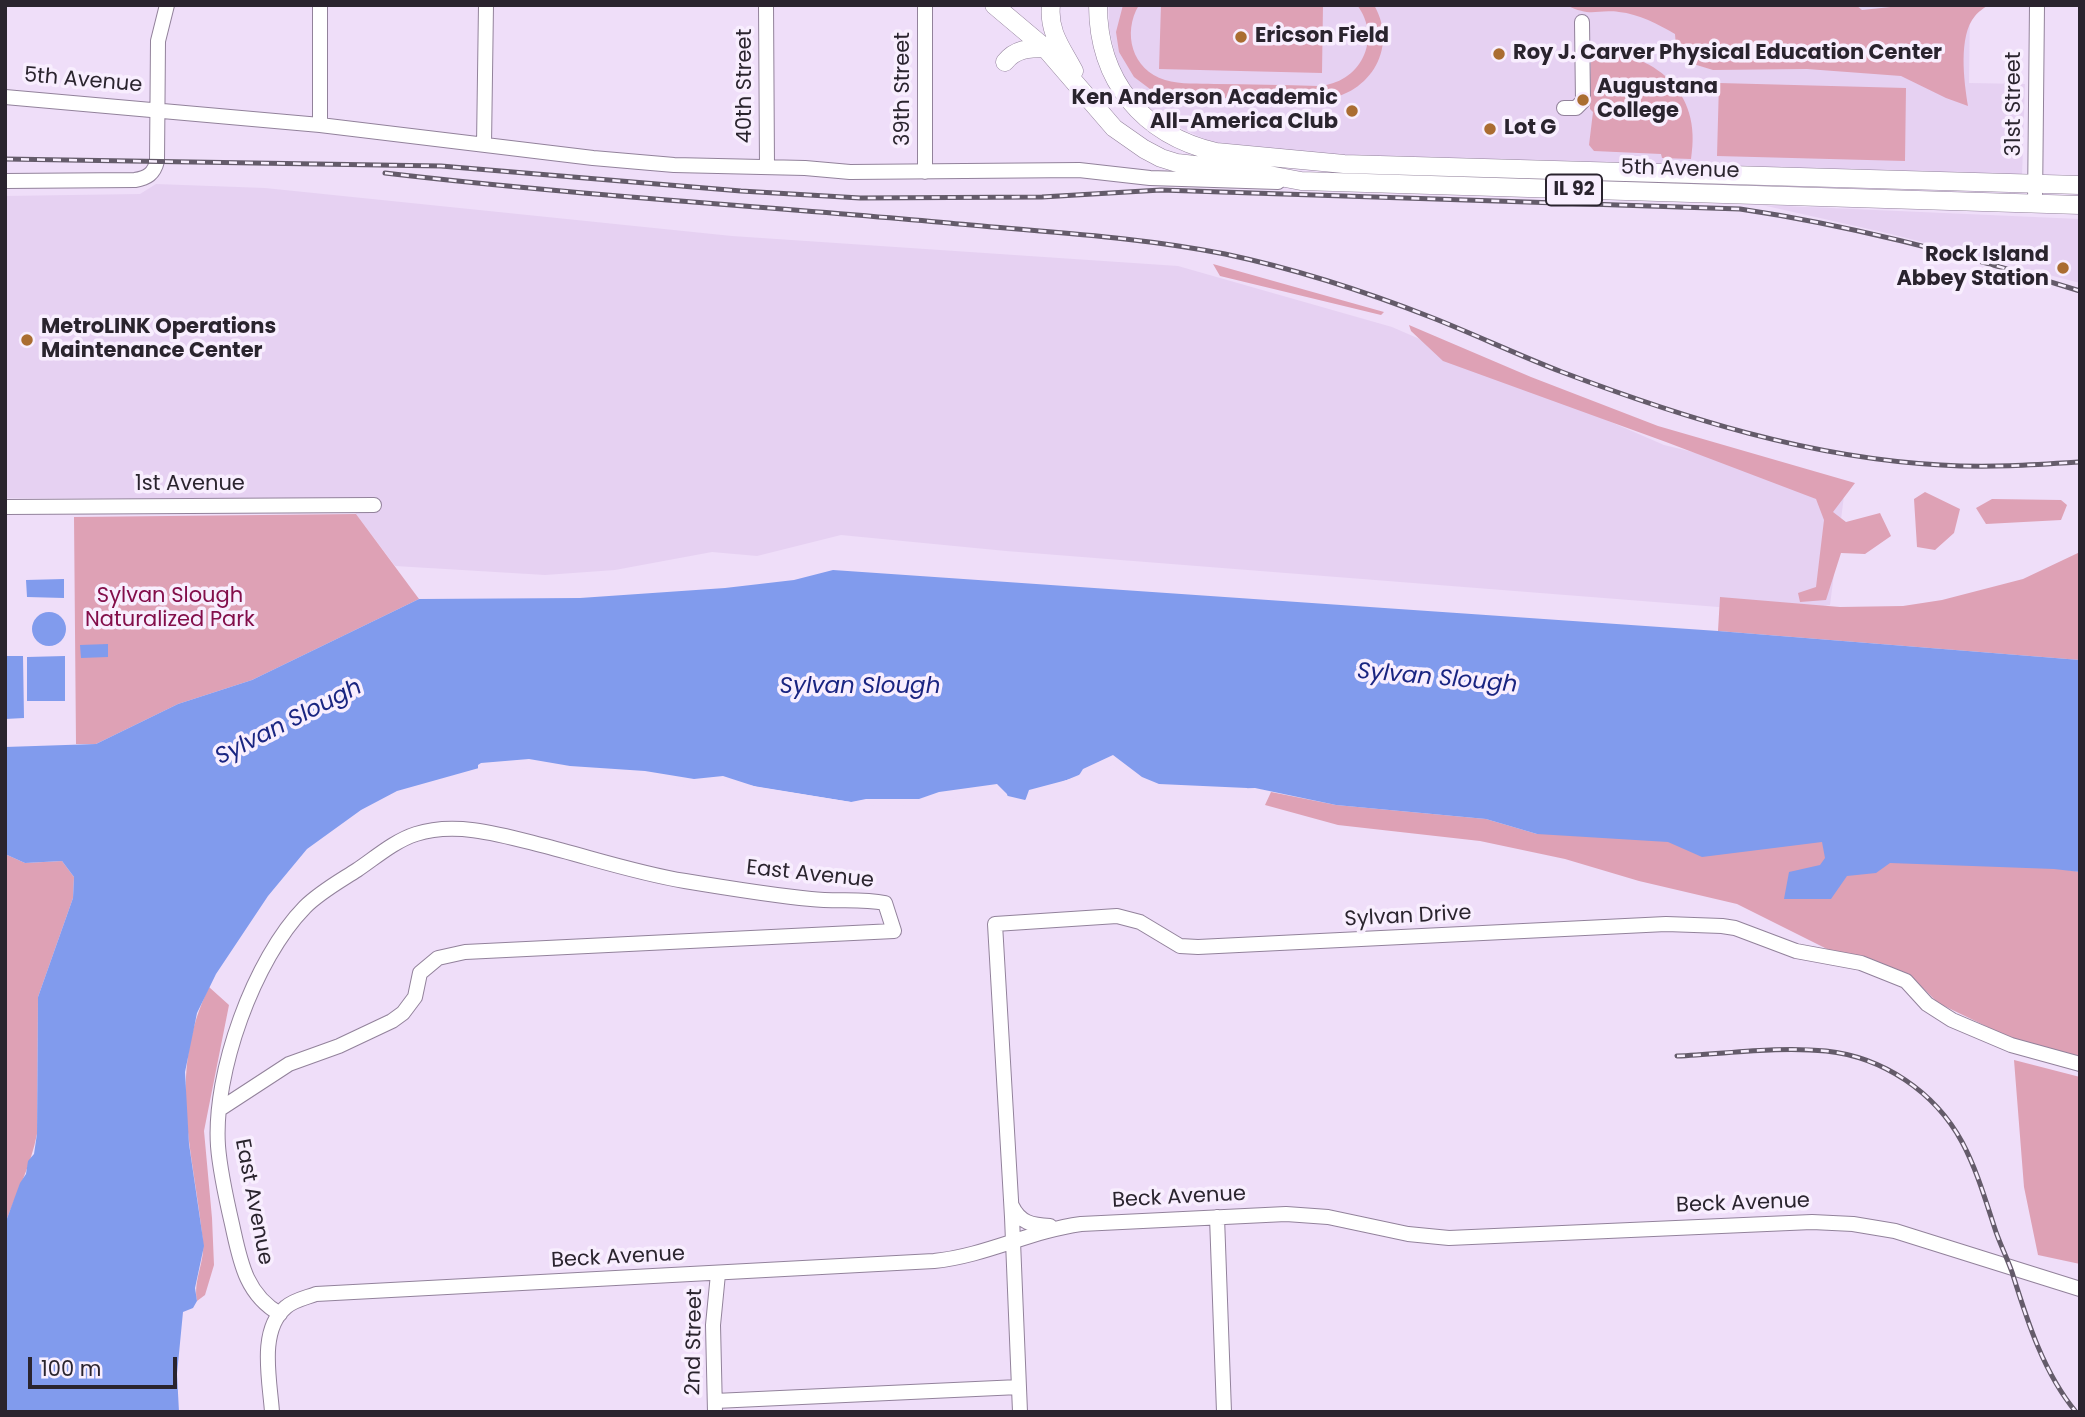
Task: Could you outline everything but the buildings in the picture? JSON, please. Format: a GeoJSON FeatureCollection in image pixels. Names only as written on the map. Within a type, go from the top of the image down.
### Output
{"type":"FeatureCollection","features":[{"type":"Feature","properties":{"kind":"main road","name":"IL 92"},"geometry":{"type":"LineString","coordinates":[[994,5],[1045,48],[1090,102]]}},
{"type":"Feature","properties":{"kind":"main road"},"geometry":{"type":"LineString","coordinates":[[1051,5],[1050,23],[1053,34],[1090,102]]}},
{"type":"Feature","properties":{"kind":"main road","name":"5th Avenue"},"geometry":{"type":"LineString","coordinates":[[1098,5],[1102,48],[1116,82],[1127,100],[1166,134],[1198,148],[1216,152],[1292,160],[2080,186]]}},
{"type":"Feature","properties":{"kind":"main road"},"geometry":{"type":"LineString","coordinates":[[1005,62],[1011,54],[1021,50],[1045,48]]}},
{"type":"Feature","properties":{"kind":"main road","name":"5th Avenue"},"geometry":{"type":"LineString","coordinates":[[1090,102],[1114,128],[1161,158],[1196,166],[1248,171],[1301,181],[2080,205]]}},
{"type":"Feature","properties":{"kind":"street"},"geometry":{"type":"LineString","coordinates":[[5,181],[135,180],[148,177],[158,161],[158,41],[167,5]]}},
{"type":"Feature","properties":{"kind":"street"},"geometry":{"type":"LineString","coordinates":[[320,5],[320,125]]}},
{"type":"Feature","properties":{"kind":"street"},"geometry":{"type":"LineString","coordinates":[[484,145],[485,5]]}},
{"type":"Feature","properties":{"kind":"street","name":"40th Street"},"geometry":{"type":"LineString","coordinates":[[766,5],[767,167]]}},
{"type":"Feature","properties":{"kind":"street","name":"39th Street"},"geometry":{"type":"LineString","coordinates":[[925,5],[925,172]]}},
{"type":"Feature","properties":{"kind":"street","name":"31st Street"},"geometry":{"type":"LineString","coordinates":[[2035,204],[2037,5]]}},
{"type":"Feature","properties":{"kind":"street"},"geometry":{"type":"LineString","coordinates":[[1564,108],[1576,108],[1583,101],[1582,22]]}},
{"type":"Feature","properties":{"kind":"street","name":"5th Avenue"},"geometry":{"type":"LineString","coordinates":[[5,97],[320,125],[644,163],[850,172],[1079,170],[1253,183],[1301,181]]}},
{"type":"Feature","properties":{"kind":"street","name":"1st Avenue"},"geometry":{"type":"LineString","coordinates":[[5,507],[374,505]]}},
{"type":"Feature","properties":{"kind":"street","name":"East Avenue"},"geometry":{"type":"LineString","coordinates":[[220,1109],[289,1064],[338,1046],[392,1021],[403,1013],[415,997],[421,973],[438,958],[465,952],[894,931],[889,910],[885,903],[873,901],[811,899],[681,880],[492,834],[453,830],[416,834],[400,841],[306,906],[287,928],[249,995],[230,1054],[222,1092],[220,1109],[218,1129],[226,1195],[248,1283],[255,1293],[280,1314]]}},
{"type":"Feature","properties":{"kind":"street","name":"Sylvan Drive"},"geometry":{"type":"LineString","coordinates":[[1020,1412],[1012,1205],[995,925],[1117,916],[1140,922],[1180,946],[1198,947],[1665,925],[1722,926],[1735,928],[1796,951],[1861,963],[1906,981],[1927,1004],[1952,1020],[2011,1045],[2080,1065]]}},
{"type":"Feature","properties":{"kind":"street"},"geometry":{"type":"LineString","coordinates":[[1012,1205],[1017,1217],[1029,1224],[1065,1226]]}},
{"type":"Feature","properties":{"kind":"street","name":"Beck Avenue"},"geometry":{"type":"LineString","coordinates":[[280,1314],[293,1302],[316,1294],[952,1260],[1065,1226],[1286,1214],[1310,1215],[1408,1234],[1449,1238],[1812,1222],[1853,1224],[1879,1227],[1929,1240],[2080,1289]]}},
{"type":"Feature","properties":{"kind":"street"},"geometry":{"type":"LineString","coordinates":[[1217,1217],[1224,1412]]}},
{"type":"Feature","properties":{"kind":"street","name":"2nd Street"},"geometry":{"type":"LineString","coordinates":[[715,1406],[712,1325],[718,1274]]}},
{"type":"Feature","properties":{"kind":"street"},"geometry":{"type":"LineString","coordinates":[[272,1412],[268,1344],[272,1328],[280,1314]]}},
{"type":"Feature","properties":{"kind":"street"},"geometry":{"type":"LineString","coordinates":[[715,1406],[1019,1387]]}},
{"type":"Feature","properties":{"kind":"shaded area","name":"Augustana College"},"geometry":{"type":"Polygon","coordinates":[[[1109,5],[1970,5],[1969,83],[2025,84],[2022,177],[1341,156],[1265,150],[1211,142],[1155,112],[1129,89],[1116,59],[1109,27],[1109,5]]]}},
{"type":"Feature","properties":{"kind":"shaded area"},"geometry":{"type":"Polygon","coordinates":[[[156,184],[265,188],[732,236],[1178,266],[1392,327],[1664,445],[1767,470],[1844,496],[1830,605],[1782,612],[1006,551],[841,535],[757,556],[712,552],[615,570],[545,575],[395,566],[356,514],[354,498],[5,498],[5,196],[140,194],[156,184]]]}},
{"type":"Feature","properties":{"kind":"shaded area"},"geometry":{"type":"Polygon","coordinates":[[[1762,205],[2080,219],[2080,283],[1891,234],[1762,205]]]}},
{"type":"Feature","properties":{"kind":"green space"},"geometry":{"type":"Polygon","coordinates":[[[1123,5],[1139,5],[1131,27],[1133,49],[1138,59],[1154,75],[1171,82],[1318,86],[1333,83],[1356,68],[1367,45],[1365,18],[1357,5],[1374,5],[1381,22],[1381,54],[1364,81],[1351,91],[1336,97],[1318,100],[1178,97],[1150,89],[1134,77],[1119,52],[1116,32],[1123,5]]]}},
{"type":"Feature","properties":{"kind":"green space","name":"Ericson Field"},"geometry":{"type":"Polygon","coordinates":[[[1161,5],[1323,5],[1322,73],[1159,69],[1161,5]]]}},
{"type":"Feature","properties":{"kind":"green space"},"geometry":{"type":"Polygon","coordinates":[[[1566,5],[1856,5],[1862,10],[1910,5],[1988,5],[1975,16],[1966,35],[1964,59],[1968,106],[1901,76],[1807,69],[1713,70],[1677,59],[1675,34],[1648,20],[1619,12],[1582,11],[1566,5]]]}},
{"type":"Feature","properties":{"kind":"green space"},"geometry":{"type":"Polygon","coordinates":[[[1591,49],[1635,58],[1653,67],[1669,80],[1681,95],[1689,113],[1693,135],[1691,159],[1662,158],[1661,154],[1594,151],[1589,145],[1593,112],[1590,109],[1591,49]]]}},
{"type":"Feature","properties":{"kind":"green space"},"geometry":{"type":"Polygon","coordinates":[[[1719,83],[1906,88],[1905,161],[1717,156],[1719,83]]]}},
{"type":"Feature","properties":{"kind":"green space"},"geometry":{"type":"Polygon","coordinates":[[[1213,264],[1384,312],[1381,315],[1220,276],[1213,264]]]}},
{"type":"Feature","properties":{"kind":"green space"},"geometry":{"type":"Polygon","coordinates":[[[1409,325],[1531,377],[1658,426],[1855,483],[1833,512],[1846,522],[1880,513],[1891,536],[1865,554],[1841,553],[1826,600],[1800,602],[1798,593],[1816,587],[1824,520],[1816,499],[1443,361],[1411,331],[1409,325]]]}},
{"type":"Feature","properties":{"kind":"green space"},"geometry":{"type":"Polygon","coordinates":[[[1925,492],[1960,509],[1954,533],[1935,550],[1917,547],[1914,499],[1925,492]]]}},
{"type":"Feature","properties":{"kind":"green space"},"geometry":{"type":"Polygon","coordinates":[[[1992,499],[2061,500],[2067,505],[2061,520],[1986,524],[1976,508],[1992,499]]]}},
{"type":"Feature","properties":{"kind":"green space","name":"Sylvan Slough Naturalized Park"},"geometry":{"type":"Polygon","coordinates":[[[356,514],[419,599],[252,680],[178,704],[96,744],[76,744],[74,517],[356,514]]]}},
{"type":"Feature","properties":{"kind":"green space"},"geometry":{"type":"Polygon","coordinates":[[[2080,552],[2080,660],[1718,631],[1720,597],[1840,607],[1903,606],[1942,600],[2023,579],[2080,552]]]}},
{"type":"Feature","properties":{"kind":"green space"},"geometry":{"type":"Polygon","coordinates":[[[1271,792],[1336,805],[1486,819],[1537,834],[1821,825],[2080,872],[2080,1057],[2044,1050],[1998,1032],[1938,1003],[1914,979],[1862,958],[1835,953],[1737,904],[1639,881],[1565,859],[1480,841],[1338,825],[1265,805],[1271,792]]]}},
{"type":"Feature","properties":{"kind":"green space"},"geometry":{"type":"Polygon","coordinates":[[[5,854],[25,863],[62,861],[74,877],[73,898],[38,997],[37,1134],[5,1224],[5,854]]]}},
{"type":"Feature","properties":{"kind":"green space"},"geometry":{"type":"Polygon","coordinates":[[[209,987],[229,1005],[204,1131],[214,1265],[205,1295],[197,1301],[203,1242],[186,1114],[186,1083],[196,1020],[209,987]]]}},
{"type":"Feature","properties":{"kind":"green space"},"geometry":{"type":"Polygon","coordinates":[[[2014,1060],[2080,1077],[2080,1264],[2038,1255],[2024,1187],[2014,1060]]]}},
{"type":"Feature","properties":{"kind":"water","name":"Sylvan Slough"},"geometry":{"type":"Polygon","coordinates":[[[833,570],[1718,631],[2080,660],[2080,872],[1890,863],[1876,873],[1847,876],[1831,899],[1784,899],[1789,872],[1820,865],[1825,858],[1822,842],[1702,857],[1668,842],[1537,834],[1486,819],[1336,805],[1255,788],[1182,790],[1148,785],[1111,761],[1025,800],[1008,796],[995,788],[915,802],[851,802],[723,781],[675,783],[629,773],[555,768],[479,768],[397,791],[361,810],[307,849],[268,896],[216,974],[197,1013],[185,1072],[189,1144],[204,1246],[195,1288],[197,1301],[193,1308],[183,1312],[177,1374],[179,1412],[5,1412],[5,1224],[26,1174],[28,1161],[34,1154],[37,1134],[38,997],[73,898],[74,877],[62,861],[25,863],[5,854],[5,747],[96,744],[178,704],[252,680],[419,599],[580,598],[725,588],[794,580],[833,570]]]}},
{"type":"Feature","properties":{"kind":"water"},"geometry":{"type":"Polygon","coordinates":[[[64,579],[64,598],[27,597],[26,580],[64,579]]]}},
{"type":"Feature","properties":{"kind":"water"},"geometry":{"type":"Polygon","coordinates":[[[49,612],[61,617],[66,629],[61,641],[49,646],[37,641],[32,629],[37,617],[49,612]]]}},
{"type":"Feature","properties":{"kind":"water"},"geometry":{"type":"Polygon","coordinates":[[[108,644],[108,657],[81,658],[80,645],[108,644]]]}},
{"type":"Feature","properties":{"kind":"water"},"geometry":{"type":"Polygon","coordinates":[[[5,656],[23,656],[24,718],[5,719],[5,656]]]}},
{"type":"Feature","properties":{"kind":"water"},"geometry":{"type":"Polygon","coordinates":[[[65,656],[65,701],[27,701],[27,657],[65,656]]]}},
{"type":"Feature","properties":{"kind":"pier"},"geometry":{"type":"Polygon","coordinates":[[[1113,755],[1142,777],[1159,784],[1247,788],[1248,792],[1182,793],[1147,788],[1110,765],[1081,780],[1047,791],[1024,804],[1029,790],[1078,777],[1083,769],[1113,755]]]}},
{"type":"Feature","properties":{"kind":"pier"},"geometry":{"type":"Polygon","coordinates":[[[529,759],[694,779],[723,776],[757,787],[851,802],[866,799],[919,799],[939,792],[997,784],[1007,794],[1008,800],[994,791],[915,805],[851,806],[756,792],[723,784],[675,786],[629,776],[533,768],[478,772],[478,765],[481,763],[529,759]]]}},
{"type":"Feature","properties":{"kind":"railway"},"geometry":{"type":"LineString","coordinates":[[5,159],[441,166],[860,198],[1042,197],[1161,190],[1740,209],[1912,243],[2080,291]]}},
{"type":"Feature","properties":{"kind":"railway"},"geometry":{"type":"LineString","coordinates":[[385,173],[596,194],[1087,235],[1191,248],[1278,267],[1357,290],[1608,389],[1701,420],[1796,445],[1892,461],[1941,465],[1993,466],[2080,462]]}},
{"type":"Feature","properties":{"kind":"railway"},"geometry":{"type":"LineString","coordinates":[[1677,1056],[1770,1050],[1826,1051],[1868,1061],[1887,1069],[1922,1093],[1951,1124],[1962,1142],[1981,1186],[2037,1345],[2054,1380],[2076,1412]]}},
{"type":"Feature","properties":{"kind":"place","name":"Ericson Field"},"geometry":{"type":"Point","coordinates":[1241,37]}},
{"type":"Feature","properties":{"kind":"place","name":"Roy J. Carver Physical Education Center"},"geometry":{"type":"Point","coordinates":[1499,54]}},
{"type":"Feature","properties":{"kind":"place","name":"Augustana College"},"geometry":{"type":"Point","coordinates":[1583,100]}},
{"type":"Feature","properties":{"kind":"place","name":"Ken Anderson Academic All-America Club"},"geometry":{"type":"Point","coordinates":[1352,111]}},
{"type":"Feature","properties":{"kind":"place","name":"Lot G"},"geometry":{"type":"Point","coordinates":[1490,129]}},
{"type":"Feature","properties":{"kind":"place","name":"Rock Island Abbey Station"},"geometry":{"type":"Point","coordinates":[2063,268]}},
{"type":"Feature","properties":{"kind":"place","name":"MetroLINK Operations Maintenance Center"},"geometry":{"type":"Point","coordinates":[27,340]}}]}
